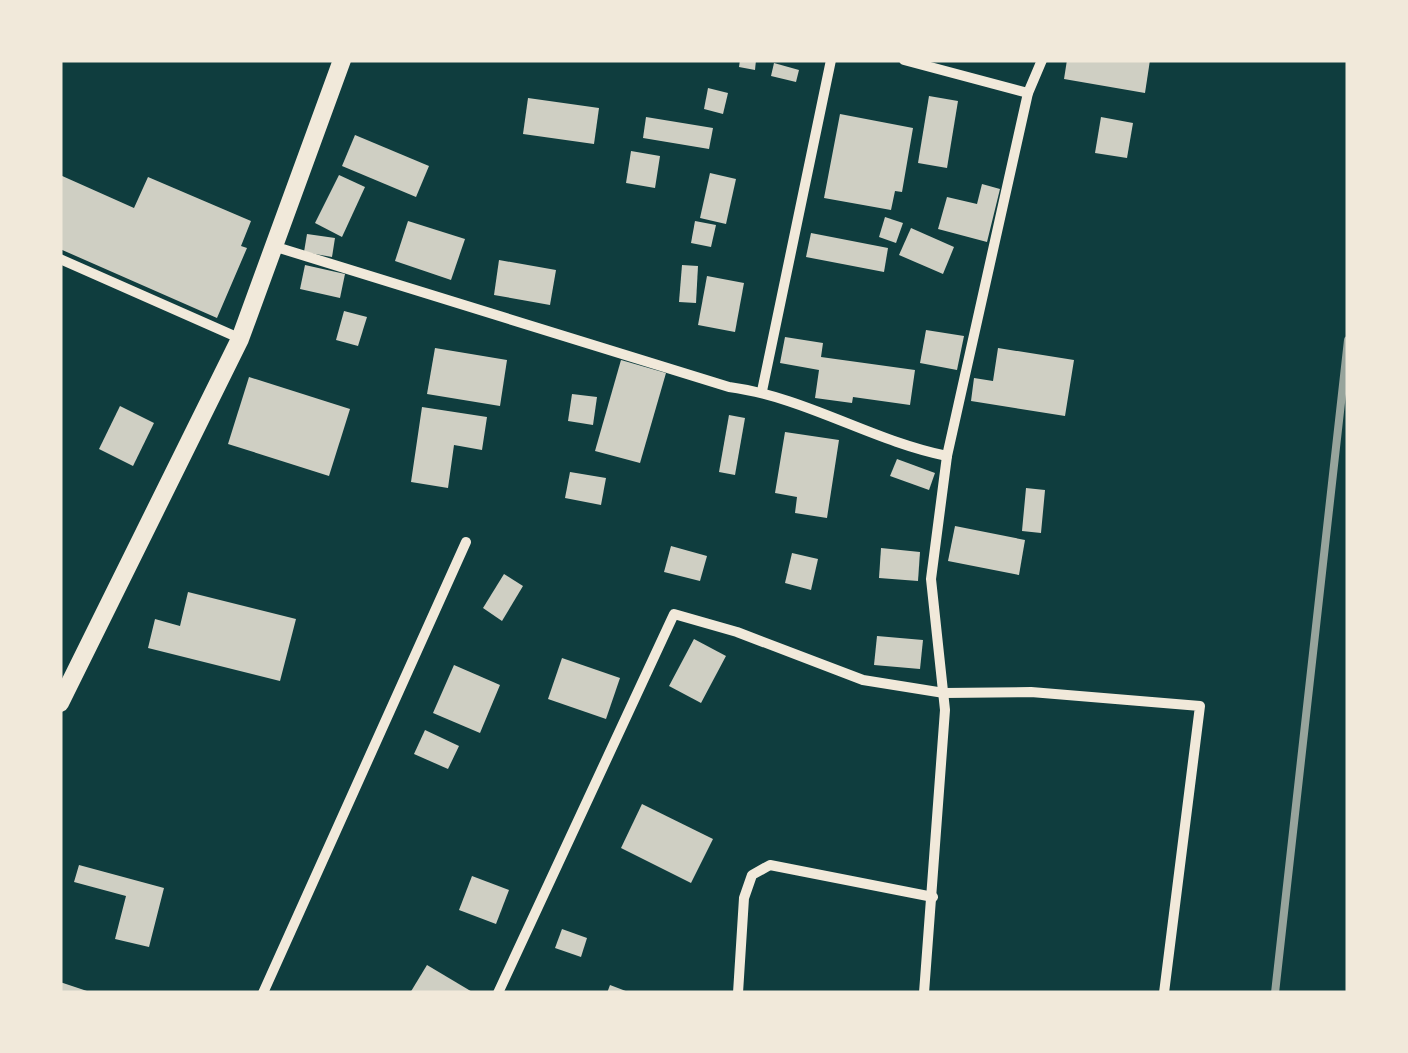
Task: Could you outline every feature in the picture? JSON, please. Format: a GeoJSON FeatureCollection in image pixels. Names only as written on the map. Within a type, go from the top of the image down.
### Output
{"type":"FeatureCollection","features":[{"type":"Feature","properties":{"kind":"street"},"geometry":{"type":"LineString","coordinates":[[60,703],[239,338],[342,60]]}},
{"type":"Feature","properties":{"kind":"street"},"geometry":{"type":"LineString","coordinates":[[762,391],[831,60]]}},
{"type":"Feature","properties":{"kind":"street"},"geometry":{"type":"LineString","coordinates":[[904,60],[1028,92]]}},
{"type":"Feature","properties":{"kind":"street"},"geometry":{"type":"LineString","coordinates":[[924,993],[945,710],[931,580],[947,456],[1028,92],[1042,60]]}},
{"type":"Feature","properties":{"kind":"street"},"geometry":{"type":"LineString","coordinates":[[274,246],[729,387],[762,391],[918,450],[947,456]]}},
{"type":"Feature","properties":{"kind":"street"},"geometry":{"type":"LineString","coordinates":[[60,259],[239,338]]}},
{"type":"Feature","properties":{"kind":"street"},"geometry":{"type":"LineString","coordinates":[[263,993],[466,542]]}},
{"type":"Feature","properties":{"kind":"street"},"geometry":{"type":"LineString","coordinates":[[498,993],[674,614],[737,632],[863,680],[944,694],[1031,692],[1200,706],[1164,993]]}},
{"type":"Feature","properties":{"kind":"street"},"geometry":{"type":"LineString","coordinates":[[738,993],[744,898],[752,875],[770,865],[934,897]]}},
{"type":"Feature","properties":{"kind":"building"},"geometry":{"type":"Polygon","coordinates":[[[740,60],[756,60],[755,70],[739,67],[740,60]]]}},
{"type":"Feature","properties":{"kind":"building"},"geometry":{"type":"Polygon","coordinates":[[[1067,60],[1150,60],[1145,93],[1064,79],[1067,60]]]}},
{"type":"Feature","properties":{"kind":"building"},"geometry":{"type":"Polygon","coordinates":[[[774,63],[799,70],[796,82],[771,76],[774,63]]]}},
{"type":"Feature","properties":{"kind":"building"},"geometry":{"type":"Polygon","coordinates":[[[708,88],[728,93],[723,114],[704,109],[708,88]]]}},
{"type":"Feature","properties":{"kind":"building"},"geometry":{"type":"Polygon","coordinates":[[[929,96],[958,101],[947,168],[918,163],[929,96]]]}},
{"type":"Feature","properties":{"kind":"building"},"geometry":{"type":"Polygon","coordinates":[[[528,98],[599,108],[594,144],[523,134],[528,98]]]}},
{"type":"Feature","properties":{"kind":"building"},"geometry":{"type":"Polygon","coordinates":[[[840,114],[913,128],[902,192],[895,191],[891,210],[824,198],[840,114]]]}},
{"type":"Feature","properties":{"kind":"building"},"geometry":{"type":"Polygon","coordinates":[[[646,117],[713,128],[709,149],[643,138],[646,117]]]}},
{"type":"Feature","properties":{"kind":"building"},"geometry":{"type":"Polygon","coordinates":[[[1101,117],[1133,123],[1127,158],[1095,153],[1101,117]]]}},
{"type":"Feature","properties":{"kind":"building"},"geometry":{"type":"Polygon","coordinates":[[[355,135],[429,166],[416,197],[342,166],[355,135]]]}},
{"type":"Feature","properties":{"kind":"building"},"geometry":{"type":"Polygon","coordinates":[[[631,151],[660,156],[655,188],[626,183],[631,151]]]}},
{"type":"Feature","properties":{"kind":"building"},"geometry":{"type":"Polygon","coordinates":[[[710,173],[736,179],[726,224],[700,218],[710,173]]]}},
{"type":"Feature","properties":{"kind":"building"},"geometry":{"type":"Polygon","coordinates":[[[60,175],[134,208],[148,177],[251,221],[241,246],[247,248],[217,318],[60,249],[60,175]]]}},
{"type":"Feature","properties":{"kind":"building"},"geometry":{"type":"Polygon","coordinates":[[[339,175],[365,187],[342,237],[315,223],[339,175]]]}},
{"type":"Feature","properties":{"kind":"building"},"geometry":{"type":"Polygon","coordinates":[[[982,184],[1000,189],[987,242],[938,229],[947,197],[977,204],[982,184]]]}},
{"type":"Feature","properties":{"kind":"building"},"geometry":{"type":"Polygon","coordinates":[[[885,217],[903,223],[896,243],[879,237],[885,217]]]}},
{"type":"Feature","properties":{"kind":"building"},"geometry":{"type":"Polygon","coordinates":[[[408,221],[465,239],[451,280],[395,261],[408,221]]]}},
{"type":"Feature","properties":{"kind":"building"},"geometry":{"type":"Polygon","coordinates":[[[695,221],[716,225],[711,247],[691,243],[695,221]]]}},
{"type":"Feature","properties":{"kind":"building"},"geometry":{"type":"Polygon","coordinates":[[[911,228],[954,247],[943,274],[899,255],[911,228]]]}},
{"type":"Feature","properties":{"kind":"building"},"geometry":{"type":"Polygon","coordinates":[[[811,233],[888,248],[884,272],[806,257],[811,233]]]}},
{"type":"Feature","properties":{"kind":"building"},"geometry":{"type":"Polygon","coordinates":[[[307,234],[335,238],[332,257],[304,252],[307,234]]]}},
{"type":"Feature","properties":{"kind":"building"},"geometry":{"type":"Polygon","coordinates":[[[499,260],[556,270],[550,305],[494,295],[499,260]]]}},
{"type":"Feature","properties":{"kind":"building"},"geometry":{"type":"Polygon","coordinates":[[[305,265],[345,274],[340,298],[300,289],[305,265]]]}},
{"type":"Feature","properties":{"kind":"building"},"geometry":{"type":"Polygon","coordinates":[[[682,265],[698,266],[696,303],[679,302],[682,265]]]}},
{"type":"Feature","properties":{"kind":"building"},"geometry":{"type":"Polygon","coordinates":[[[707,276],[744,283],[735,332],[698,325],[707,276]]]}},
{"type":"Feature","properties":{"kind":"building"},"geometry":{"type":"Polygon","coordinates":[[[344,311],[367,317],[358,346],[336,340],[344,311]]]}},
{"type":"Feature","properties":{"kind":"building"},"geometry":{"type":"Polygon","coordinates":[[[926,330],[964,336],[957,370],[920,363],[926,330]]]}},
{"type":"Feature","properties":{"kind":"building"},"geometry":{"type":"Polygon","coordinates":[[[785,337],[823,343],[821,357],[915,370],[910,405],[853,397],[852,403],[815,398],[819,370],[780,363],[785,337]]]}},
{"type":"Feature","properties":{"kind":"building"},"geometry":{"type":"Polygon","coordinates":[[[435,348],[507,360],[500,406],[427,394],[435,348]]]}},
{"type":"Feature","properties":{"kind":"building"},"geometry":{"type":"Polygon","coordinates":[[[998,348],[1074,360],[1065,416],[971,401],[974,378],[993,381],[998,348]]]}},
{"type":"Feature","properties":{"kind":"building"},"geometry":{"type":"Polygon","coordinates":[[[621,360],[666,373],[640,463],[595,451],[621,360]]]}},
{"type":"Feature","properties":{"kind":"building"},"geometry":{"type":"Polygon","coordinates":[[[249,377],[350,409],[329,476],[228,444],[249,377]]]}},
{"type":"Feature","properties":{"kind":"building"},"geometry":{"type":"Polygon","coordinates":[[[572,394],[597,397],[593,425],[568,421],[572,394]]]}},
{"type":"Feature","properties":{"kind":"building"},"geometry":{"type":"Polygon","coordinates":[[[120,406],[154,423],[133,466],[99,449],[120,406]]]}},
{"type":"Feature","properties":{"kind":"building"},"geometry":{"type":"Polygon","coordinates":[[[422,407],[487,417],[482,450],[454,445],[448,488],[411,482],[422,407]]]}},
{"type":"Feature","properties":{"kind":"building"},"geometry":{"type":"Polygon","coordinates":[[[729,415],[745,418],[735,475],[719,472],[729,415]]]}},
{"type":"Feature","properties":{"kind":"building"},"geometry":{"type":"Polygon","coordinates":[[[785,432],[839,440],[827,518],[795,513],[797,497],[775,493],[785,432]]]}},
{"type":"Feature","properties":{"kind":"building"},"geometry":{"type":"Polygon","coordinates":[[[897,459],[935,473],[929,490],[890,476],[897,459]]]}},
{"type":"Feature","properties":{"kind":"building"},"geometry":{"type":"Polygon","coordinates":[[[570,472],[606,478],[601,505],[565,498],[570,472]]]}},
{"type":"Feature","properties":{"kind":"building"},"geometry":{"type":"Polygon","coordinates":[[[1026,488],[1045,490],[1041,533],[1022,531],[1026,488]]]}},
{"type":"Feature","properties":{"kind":"building"},"geometry":{"type":"Polygon","coordinates":[[[955,526],[1025,540],[1019,575],[948,561],[955,526]]]}},
{"type":"Feature","properties":{"kind":"building"},"geometry":{"type":"Polygon","coordinates":[[[671,546],[707,556],[700,581],[664,572],[671,546]]]}},
{"type":"Feature","properties":{"kind":"building"},"geometry":{"type":"Polygon","coordinates":[[[881,548],[920,552],[918,581],[879,578],[881,548]]]}},
{"type":"Feature","properties":{"kind":"building"},"geometry":{"type":"Polygon","coordinates":[[[792,553],[818,559],[811,590],[785,583],[792,553]]]}},
{"type":"Feature","properties":{"kind":"building"},"geometry":{"type":"Polygon","coordinates":[[[504,574],[523,586],[502,621],[483,608],[504,574]]]}},
{"type":"Feature","properties":{"kind":"building"},"geometry":{"type":"Polygon","coordinates":[[[188,592],[296,619],[280,681],[148,648],[155,619],[180,626],[188,592]]]}},
{"type":"Feature","properties":{"kind":"building"},"geometry":{"type":"Polygon","coordinates":[[[877,636],[923,640],[920,669],[874,665],[877,636]]]}},
{"type":"Feature","properties":{"kind":"building"},"geometry":{"type":"Polygon","coordinates":[[[694,639],[726,656],[701,703],[669,686],[694,639]]]}},
{"type":"Feature","properties":{"kind":"building"},"geometry":{"type":"Polygon","coordinates":[[[562,658],[620,678],[606,719],[548,699],[562,658]]]}},
{"type":"Feature","properties":{"kind":"building"},"geometry":{"type":"Polygon","coordinates":[[[454,665],[500,685],[480,733],[433,713],[454,665]]]}},
{"type":"Feature","properties":{"kind":"building"},"geometry":{"type":"Polygon","coordinates":[[[425,730],[459,746],[448,769],[414,754],[425,730]]]}},
{"type":"Feature","properties":{"kind":"building"},"geometry":{"type":"Polygon","coordinates":[[[642,804],[713,839],[691,883],[621,848],[642,804]]]}},
{"type":"Feature","properties":{"kind":"building"},"geometry":{"type":"Polygon","coordinates":[[[79,865],[164,888],[149,947],[115,939],[126,896],[74,882],[79,865]]]}},
{"type":"Feature","properties":{"kind":"building"},"geometry":{"type":"Polygon","coordinates":[[[472,876],[509,890],[496,924],[459,910],[472,876]]]}},
{"type":"Feature","properties":{"kind":"building"},"geometry":{"type":"Polygon","coordinates":[[[562,929],[587,938],[581,957],[555,948],[562,929]]]}},
{"type":"Feature","properties":{"kind":"building"},"geometry":{"type":"Polygon","coordinates":[[[427,965],[474,993],[410,993],[427,965]]]}},
{"type":"Feature","properties":{"kind":"building"},"geometry":{"type":"Polygon","coordinates":[[[60,982],[90,992],[90,993],[60,993],[60,982]]]}},
{"type":"Feature","properties":{"kind":"building"},"geometry":{"type":"Polygon","coordinates":[[[610,985],[631,993],[607,993],[610,985]]]}},
{"type":"Feature","properties":{"kind":"railway"},"geometry":{"type":"LineString","coordinates":[[1275,993],[1348,340]]}}]}
